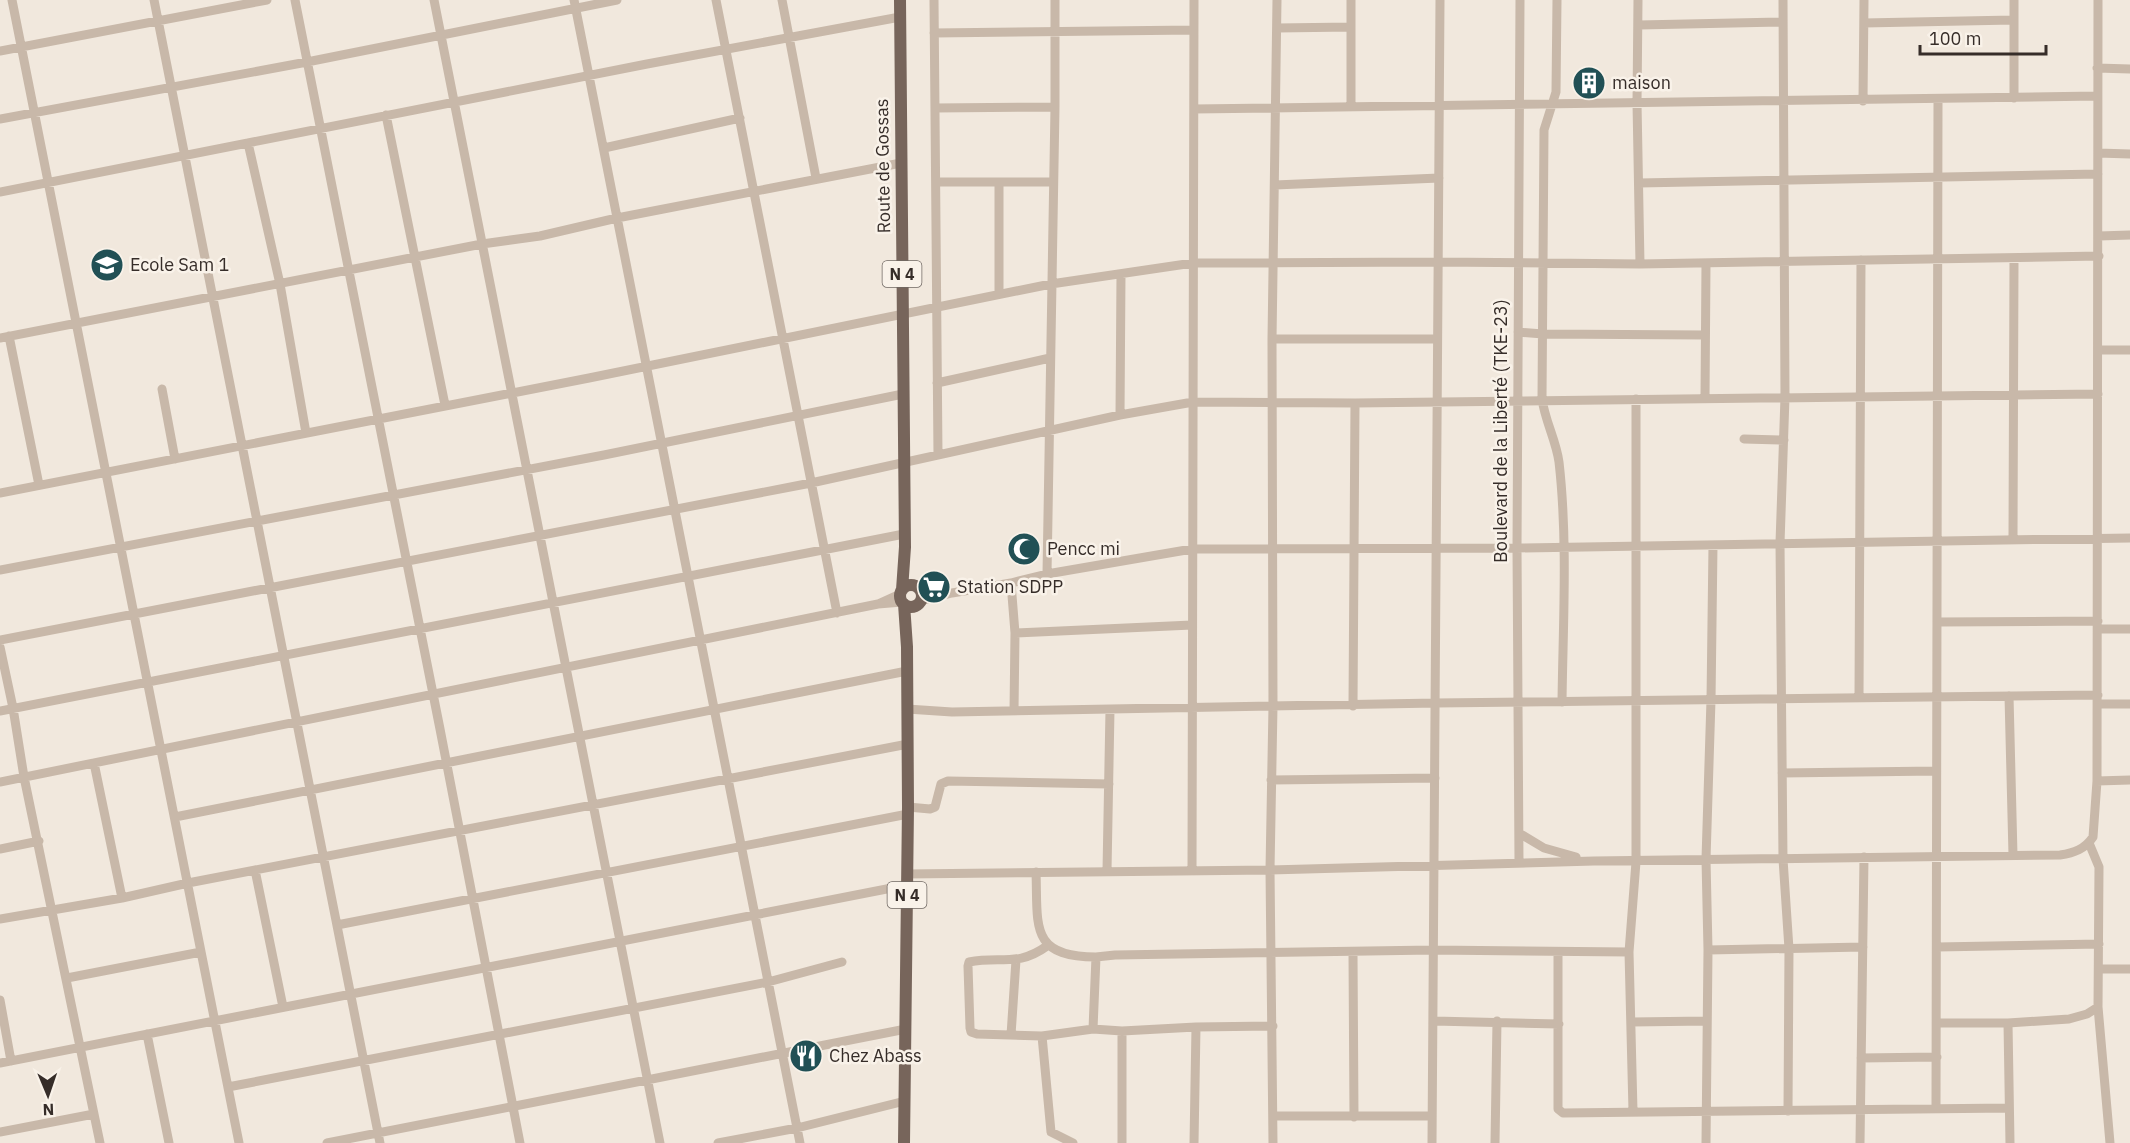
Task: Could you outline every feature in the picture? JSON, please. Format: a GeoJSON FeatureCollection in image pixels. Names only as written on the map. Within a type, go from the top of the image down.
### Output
{"type":"FeatureCollection","features":[{"type":"Feature","properties":{"kind":"main road","name":"Route de Gossas"},"geometry":{"type":"LineString","coordinates":[[900,0],[904,534],[910,597]]}},
{"type":"Feature","properties":{"kind":"main road","name":"N 4"},"geometry":{"type":"LineString","coordinates":[[904,1143],[908,811],[907,647],[910,597]]}},
{"type":"Feature","properties":{"kind":"street"},"geometry":{"type":"LineString","coordinates":[[12,0],[239,1143]]}},
{"type":"Feature","properties":{"kind":"street"},"geometry":{"type":"LineString","coordinates":[[154,0],[379,1138]]}},
{"type":"Feature","properties":{"kind":"street"},"geometry":{"type":"LineString","coordinates":[[0,51],[267,0]]}},
{"type":"Feature","properties":{"kind":"street"},"geometry":{"type":"LineString","coordinates":[[295,0],[520,1143]]}},
{"type":"Feature","properties":{"kind":"street"},"geometry":{"type":"LineString","coordinates":[[434,0],[660,1143]]}},
{"type":"Feature","properties":{"kind":"street"},"geometry":{"type":"LineString","coordinates":[[0,119],[307,62],[441,35],[575,4],[617,0]]}},
{"type":"Feature","properties":{"kind":"street"},"geometry":{"type":"LineString","coordinates":[[716,0],[837,613]]}},
{"type":"Feature","properties":{"kind":"street"},"geometry":{"type":"LineString","coordinates":[[782,0],[816,178]]}},
{"type":"Feature","properties":{"kind":"street"},"geometry":{"type":"LineString","coordinates":[[934,0],[938,455]]}},
{"type":"Feature","properties":{"kind":"street"},"geometry":{"type":"LineString","coordinates":[[1047,574],[1055,0]]}},
{"type":"Feature","properties":{"kind":"street"},"geometry":{"type":"LineString","coordinates":[[1192,871],[1194,0]]}},
{"type":"Feature","properties":{"kind":"street"},"geometry":{"type":"LineString","coordinates":[[1273,1143],[1270,870],[1273,706],[1272,339],[1277,0]]}},
{"type":"Feature","properties":{"kind":"street"},"geometry":{"type":"LineString","coordinates":[[1351,0],[1351,107]]}},
{"type":"Feature","properties":{"kind":"street"},"geometry":{"type":"LineString","coordinates":[[1432,1143],[1430,1116],[1434,1021],[1440,0]]}},
{"type":"Feature","properties":{"kind":"street","name":"Boulevard de la Liberté (TKE-23)"},"geometry":{"type":"LineString","coordinates":[[1519,862],[1517,548],[1520,0]]}},
{"type":"Feature","properties":{"kind":"street"},"geometry":{"type":"LineString","coordinates":[[1557,0],[1557,92],[1544,130],[1542,399],[1557,449],[1564,547],[1562,702]]}},
{"type":"Feature","properties":{"kind":"street"},"geometry":{"type":"LineString","coordinates":[[1638,0],[1640,264]]}},
{"type":"Feature","properties":{"kind":"street"},"geometry":{"type":"LineString","coordinates":[[1783,0],[1785,397],[1780,543],[1783,859],[1789,949],[1788,1111]]}},
{"type":"Feature","properties":{"kind":"street"},"geometry":{"type":"LineString","coordinates":[[1863,101],[1864,0]]}},
{"type":"Feature","properties":{"kind":"street"},"geometry":{"type":"LineString","coordinates":[[2014,0],[2014,98]]}},
{"type":"Feature","properties":{"kind":"street"},"geometry":{"type":"LineString","coordinates":[[0,1063],[755,915],[907,880],[1036,872],[1270,870],[1519,862],[2069,854],[2081,850],[2093,837],[2097,781],[2098,0]]}},
{"type":"Feature","properties":{"kind":"street"},"geometry":{"type":"LineString","coordinates":[[575,4],[800,1143]]}},
{"type":"Feature","properties":{"kind":"street"},"geometry":{"type":"LineString","coordinates":[[0,192],[788,37],[900,18]]}},
{"type":"Feature","properties":{"kind":"street"},"geometry":{"type":"LineString","coordinates":[[1864,23],[2013,20]]}},
{"type":"Feature","properties":{"kind":"street"},"geometry":{"type":"LineString","coordinates":[[1639,25],[1783,22]]}},
{"type":"Feature","properties":{"kind":"street"},"geometry":{"type":"LineString","coordinates":[[1276,28],[1351,27]]}},
{"type":"Feature","properties":{"kind":"street"},"geometry":{"type":"LineString","coordinates":[[934,33],[1194,30]]}},
{"type":"Feature","properties":{"kind":"street"},"geometry":{"type":"LineString","coordinates":[[2097,68],[2130,69]]}},
{"type":"Feature","properties":{"kind":"street"},"geometry":{"type":"LineString","coordinates":[[1194,109],[2097,96]]}},
{"type":"Feature","properties":{"kind":"street"},"geometry":{"type":"LineString","coordinates":[[1936,1108],[1938,100]]}},
{"type":"Feature","properties":{"kind":"street"},"geometry":{"type":"LineString","coordinates":[[935,108],[1055,107]]}},
{"type":"Feature","properties":{"kind":"street"},"geometry":{"type":"LineString","coordinates":[[387,115],[446,405]]}},
{"type":"Feature","properties":{"kind":"street"},"geometry":{"type":"LineString","coordinates":[[603,148],[740,118]]}},
{"type":"Feature","properties":{"kind":"street"},"geometry":{"type":"LineString","coordinates":[[248,143],[279,284],[306,433]]}},
{"type":"Feature","properties":{"kind":"street"},"geometry":{"type":"LineString","coordinates":[[2098,153],[2130,154]]}},
{"type":"Feature","properties":{"kind":"street"},"geometry":{"type":"LineString","coordinates":[[39,485],[4,337],[482,244],[540,236],[617,218],[901,163]]}},
{"type":"Feature","properties":{"kind":"street"},"geometry":{"type":"LineString","coordinates":[[1639,183],[2098,174]]}},
{"type":"Feature","properties":{"kind":"street"},"geometry":{"type":"LineString","coordinates":[[1275,185],[1439,178]]}},
{"type":"Feature","properties":{"kind":"street"},"geometry":{"type":"LineString","coordinates":[[936,182],[1053,182]]}},
{"type":"Feature","properties":{"kind":"street"},"geometry":{"type":"LineString","coordinates":[[999,182],[999,294]]}},
{"type":"Feature","properties":{"kind":"street"},"geometry":{"type":"LineString","coordinates":[[2099,236],[2130,235]]}},
{"type":"Feature","properties":{"kind":"street"},"geometry":{"type":"LineString","coordinates":[[0,493],[783,339],[999,294],[1193,263],[1640,264],[2099,256]]}},
{"type":"Feature","properties":{"kind":"street"},"geometry":{"type":"LineString","coordinates":[[2013,540],[2014,258]]}},
{"type":"Feature","properties":{"kind":"street"},"geometry":{"type":"LineString","coordinates":[[1858,698],[1861,260]]}},
{"type":"Feature","properties":{"kind":"street"},"geometry":{"type":"LineString","coordinates":[[1705,398],[1706,263]]}},
{"type":"Feature","properties":{"kind":"street"},"geometry":{"type":"LineString","coordinates":[[1120,274],[1120,415]]}},
{"type":"Feature","properties":{"kind":"street"},"geometry":{"type":"LineString","coordinates":[[1518,332],[1706,335]]}},
{"type":"Feature","properties":{"kind":"street"},"geometry":{"type":"LineString","coordinates":[[1272,339],[1437,339]]}},
{"type":"Feature","properties":{"kind":"street"},"geometry":{"type":"LineString","coordinates":[[2098,350],[2130,350]]}},
{"type":"Feature","properties":{"kind":"street"},"geometry":{"type":"LineString","coordinates":[[937,383],[1050,358]]}},
{"type":"Feature","properties":{"kind":"street"},"geometry":{"type":"LineString","coordinates":[[162,389],[175,459]]}},
{"type":"Feature","properties":{"kind":"street"},"geometry":{"type":"LineString","coordinates":[[0,570],[257,522],[903,394]]}},
{"type":"Feature","properties":{"kind":"street"},"geometry":{"type":"LineString","coordinates":[[0,640],[811,483],[1120,415],[1193,402],[1355,403],[2098,394]]}},
{"type":"Feature","properties":{"kind":"street"},"geometry":{"type":"LineString","coordinates":[[1633,1111],[1629,952],[1636,862],[1636,399]]}},
{"type":"Feature","properties":{"kind":"street"},"geometry":{"type":"LineString","coordinates":[[1353,706],[1355,403]]}},
{"type":"Feature","properties":{"kind":"street"},"geometry":{"type":"LineString","coordinates":[[1744,439],[1784,440]]}},
{"type":"Feature","properties":{"kind":"street"},"geometry":{"type":"LineString","coordinates":[[0,711],[904,534]]}},
{"type":"Feature","properties":{"kind":"street"},"geometry":{"type":"LineString","coordinates":[[0,782],[910,597],[952,593],[1011,583],[1047,574],[1192,549],[1517,548],[2130,538]]}},
{"type":"Feature","properties":{"kind":"street"},"geometry":{"type":"LineString","coordinates":[[1706,1143],[1708,950],[1706,859],[1713,545]]}},
{"type":"Feature","properties":{"kind":"street"},"geometry":{"type":"LineString","coordinates":[[1011,583],[1015,633],[1014,711]]}},
{"type":"Feature","properties":{"kind":"street"},"geometry":{"type":"LineString","coordinates":[[1938,622],[2098,625],[2130,629]]}},
{"type":"Feature","properties":{"kind":"street"},"geometry":{"type":"LineString","coordinates":[[1015,633],[1192,625]]}},
{"type":"Feature","properties":{"kind":"street"},"geometry":{"type":"LineString","coordinates":[[0,646],[24,777],[100,1143]]}},
{"type":"Feature","properties":{"kind":"street"},"geometry":{"type":"LineString","coordinates":[[175,818],[907,671]]}},
{"type":"Feature","properties":{"kind":"street"},"geometry":{"type":"LineString","coordinates":[[2009,696],[2013,855]]}},
{"type":"Feature","properties":{"kind":"street"},"geometry":{"type":"LineString","coordinates":[[907,709],[952,712],[2009,696],[2098,699],[2130,704]]}},
{"type":"Feature","properties":{"kind":"street"},"geometry":{"type":"LineString","coordinates":[[1107,872],[1110,710]]}},
{"type":"Feature","properties":{"kind":"street"},"geometry":{"type":"LineString","coordinates":[[0,919],[122,898],[323,856],[908,744]]}},
{"type":"Feature","properties":{"kind":"street"},"geometry":{"type":"LineString","coordinates":[[94,763],[122,898]]}},
{"type":"Feature","properties":{"kind":"street"},"geometry":{"type":"LineString","coordinates":[[1782,773],[1936,771]]}},
{"type":"Feature","properties":{"kind":"street"},"geometry":{"type":"LineString","coordinates":[[1271,780],[1435,778]]}},
{"type":"Feature","properties":{"kind":"street"},"geometry":{"type":"LineString","coordinates":[[2097,781],[2130,780]]}},
{"type":"Feature","properties":{"kind":"street"},"geometry":{"type":"LineString","coordinates":[[337,925],[742,846],[908,811],[930,809],[935,807],[941,784],[948,781],[1109,784]]}},
{"type":"Feature","properties":{"kind":"street"},"geometry":{"type":"LineString","coordinates":[[1519,833],[1558,853],[1593,861]]}},
{"type":"Feature","properties":{"kind":"street"},"geometry":{"type":"LineString","coordinates":[[0,849],[39,841]]}},
{"type":"Feature","properties":{"kind":"street"},"geometry":{"type":"LineString","coordinates":[[2089,843],[2099,867],[2098,1007],[2110,1143]]}},
{"type":"Feature","properties":{"kind":"street"},"geometry":{"type":"LineString","coordinates":[[1860,1143],[1864,857]]}},
{"type":"Feature","properties":{"kind":"street"},"geometry":{"type":"LineString","coordinates":[[255,870],[283,1007]]}},
{"type":"Feature","properties":{"kind":"street"},"geometry":{"type":"LineString","coordinates":[[1036,872],[1040,933],[1047,946],[1078,957],[1433,950],[1629,952]]}},
{"type":"Feature","properties":{"kind":"street"},"geometry":{"type":"LineString","coordinates":[[1937,947],[2099,944]]}},
{"type":"Feature","properties":{"kind":"street"},"geometry":{"type":"LineString","coordinates":[[1047,946],[1033,956],[1017,960],[969,962],[971,1032],[1042,1036],[1094,1029],[1122,1031],[1273,1026]]}},
{"type":"Feature","properties":{"kind":"street"},"geometry":{"type":"LineString","coordinates":[[1708,950],[1863,947]]}},
{"type":"Feature","properties":{"kind":"street"},"geometry":{"type":"LineString","coordinates":[[67,978],[201,952]]}},
{"type":"Feature","properties":{"kind":"street"},"geometry":{"type":"LineString","coordinates":[[1558,952],[1558,1109],[1560,1112],[2009,1108]]}},
{"type":"Feature","properties":{"kind":"street"},"geometry":{"type":"LineString","coordinates":[[1353,953],[1354,1117]]}},
{"type":"Feature","properties":{"kind":"street"},"geometry":{"type":"LineString","coordinates":[[1094,1029],[1096,957]]}},
{"type":"Feature","properties":{"kind":"street"},"geometry":{"type":"LineString","coordinates":[[1011,1035],[1017,960]]}},
{"type":"Feature","properties":{"kind":"street"},"geometry":{"type":"LineString","coordinates":[[228,1087],[768,982],[842,962]]}},
{"type":"Feature","properties":{"kind":"street"},"geometry":{"type":"LineString","coordinates":[[2099,969],[2130,969]]}},
{"type":"Feature","properties":{"kind":"street"},"geometry":{"type":"LineString","coordinates":[[0,1000],[11,1060]]}},
{"type":"Feature","properties":{"kind":"street"},"geometry":{"type":"LineString","coordinates":[[1937,1023],[2008,1023],[2074,1018],[2098,1007]]}},
{"type":"Feature","properties":{"kind":"street"},"geometry":{"type":"LineString","coordinates":[[1434,1021],[1559,1024]]}},
{"type":"Feature","properties":{"kind":"street"},"geometry":{"type":"LineString","coordinates":[[1495,1143],[1497,1021]]}},
{"type":"Feature","properties":{"kind":"street"},"geometry":{"type":"LineString","coordinates":[[1631,1022],[1707,1021]]}},
{"type":"Feature","properties":{"kind":"street"},"geometry":{"type":"LineString","coordinates":[[2008,1023],[2010,1143]]}},
{"type":"Feature","properties":{"kind":"street"},"geometry":{"type":"LineString","coordinates":[[1194,1143],[1196,1027]]}},
{"type":"Feature","properties":{"kind":"street"},"geometry":{"type":"LineString","coordinates":[[327,1143],[379,1138],[513,1106],[906,1029]]}},
{"type":"Feature","properties":{"kind":"street"},"geometry":{"type":"LineString","coordinates":[[1122,1031],[1122,1143]]}},
{"type":"Feature","properties":{"kind":"street"},"geometry":{"type":"LineString","coordinates":[[147,1034],[169,1143]]}},
{"type":"Feature","properties":{"kind":"street"},"geometry":{"type":"LineString","coordinates":[[1042,1036],[1051,1132],[1073,1143]]}},
{"type":"Feature","properties":{"kind":"street"},"geometry":{"type":"LineString","coordinates":[[1862,1058],[1937,1058]]}},
{"type":"Feature","properties":{"kind":"street"},"geometry":{"type":"LineString","coordinates":[[718,1143],[797,1128],[905,1101]]}},
{"type":"Feature","properties":{"kind":"street"},"geometry":{"type":"LineString","coordinates":[[0,1132],[94,1114]]}},
{"type":"Feature","properties":{"kind":"street"},"geometry":{"type":"LineString","coordinates":[[1273,1116],[1430,1116]]}},
{"type":"Feature","properties":{"kind":"place","name":"maison"},"geometry":{"type":"Point","coordinates":[1589,83]}},
{"type":"Feature","properties":{"kind":"place","name":"Ecole Sam 1"},"geometry":{"type":"Point","coordinates":[107,265]}},
{"type":"Feature","properties":{"kind":"place","name":"Pencc mi"},"geometry":{"type":"Point","coordinates":[1024,549]}},
{"type":"Feature","properties":{"kind":"place","name":"Station SDPP"},"geometry":{"type":"Point","coordinates":[934,587]}},
{"type":"Feature","properties":{"kind":"place","name":"Chez Abass"},"geometry":{"type":"Point","coordinates":[806,1056]}}]}
